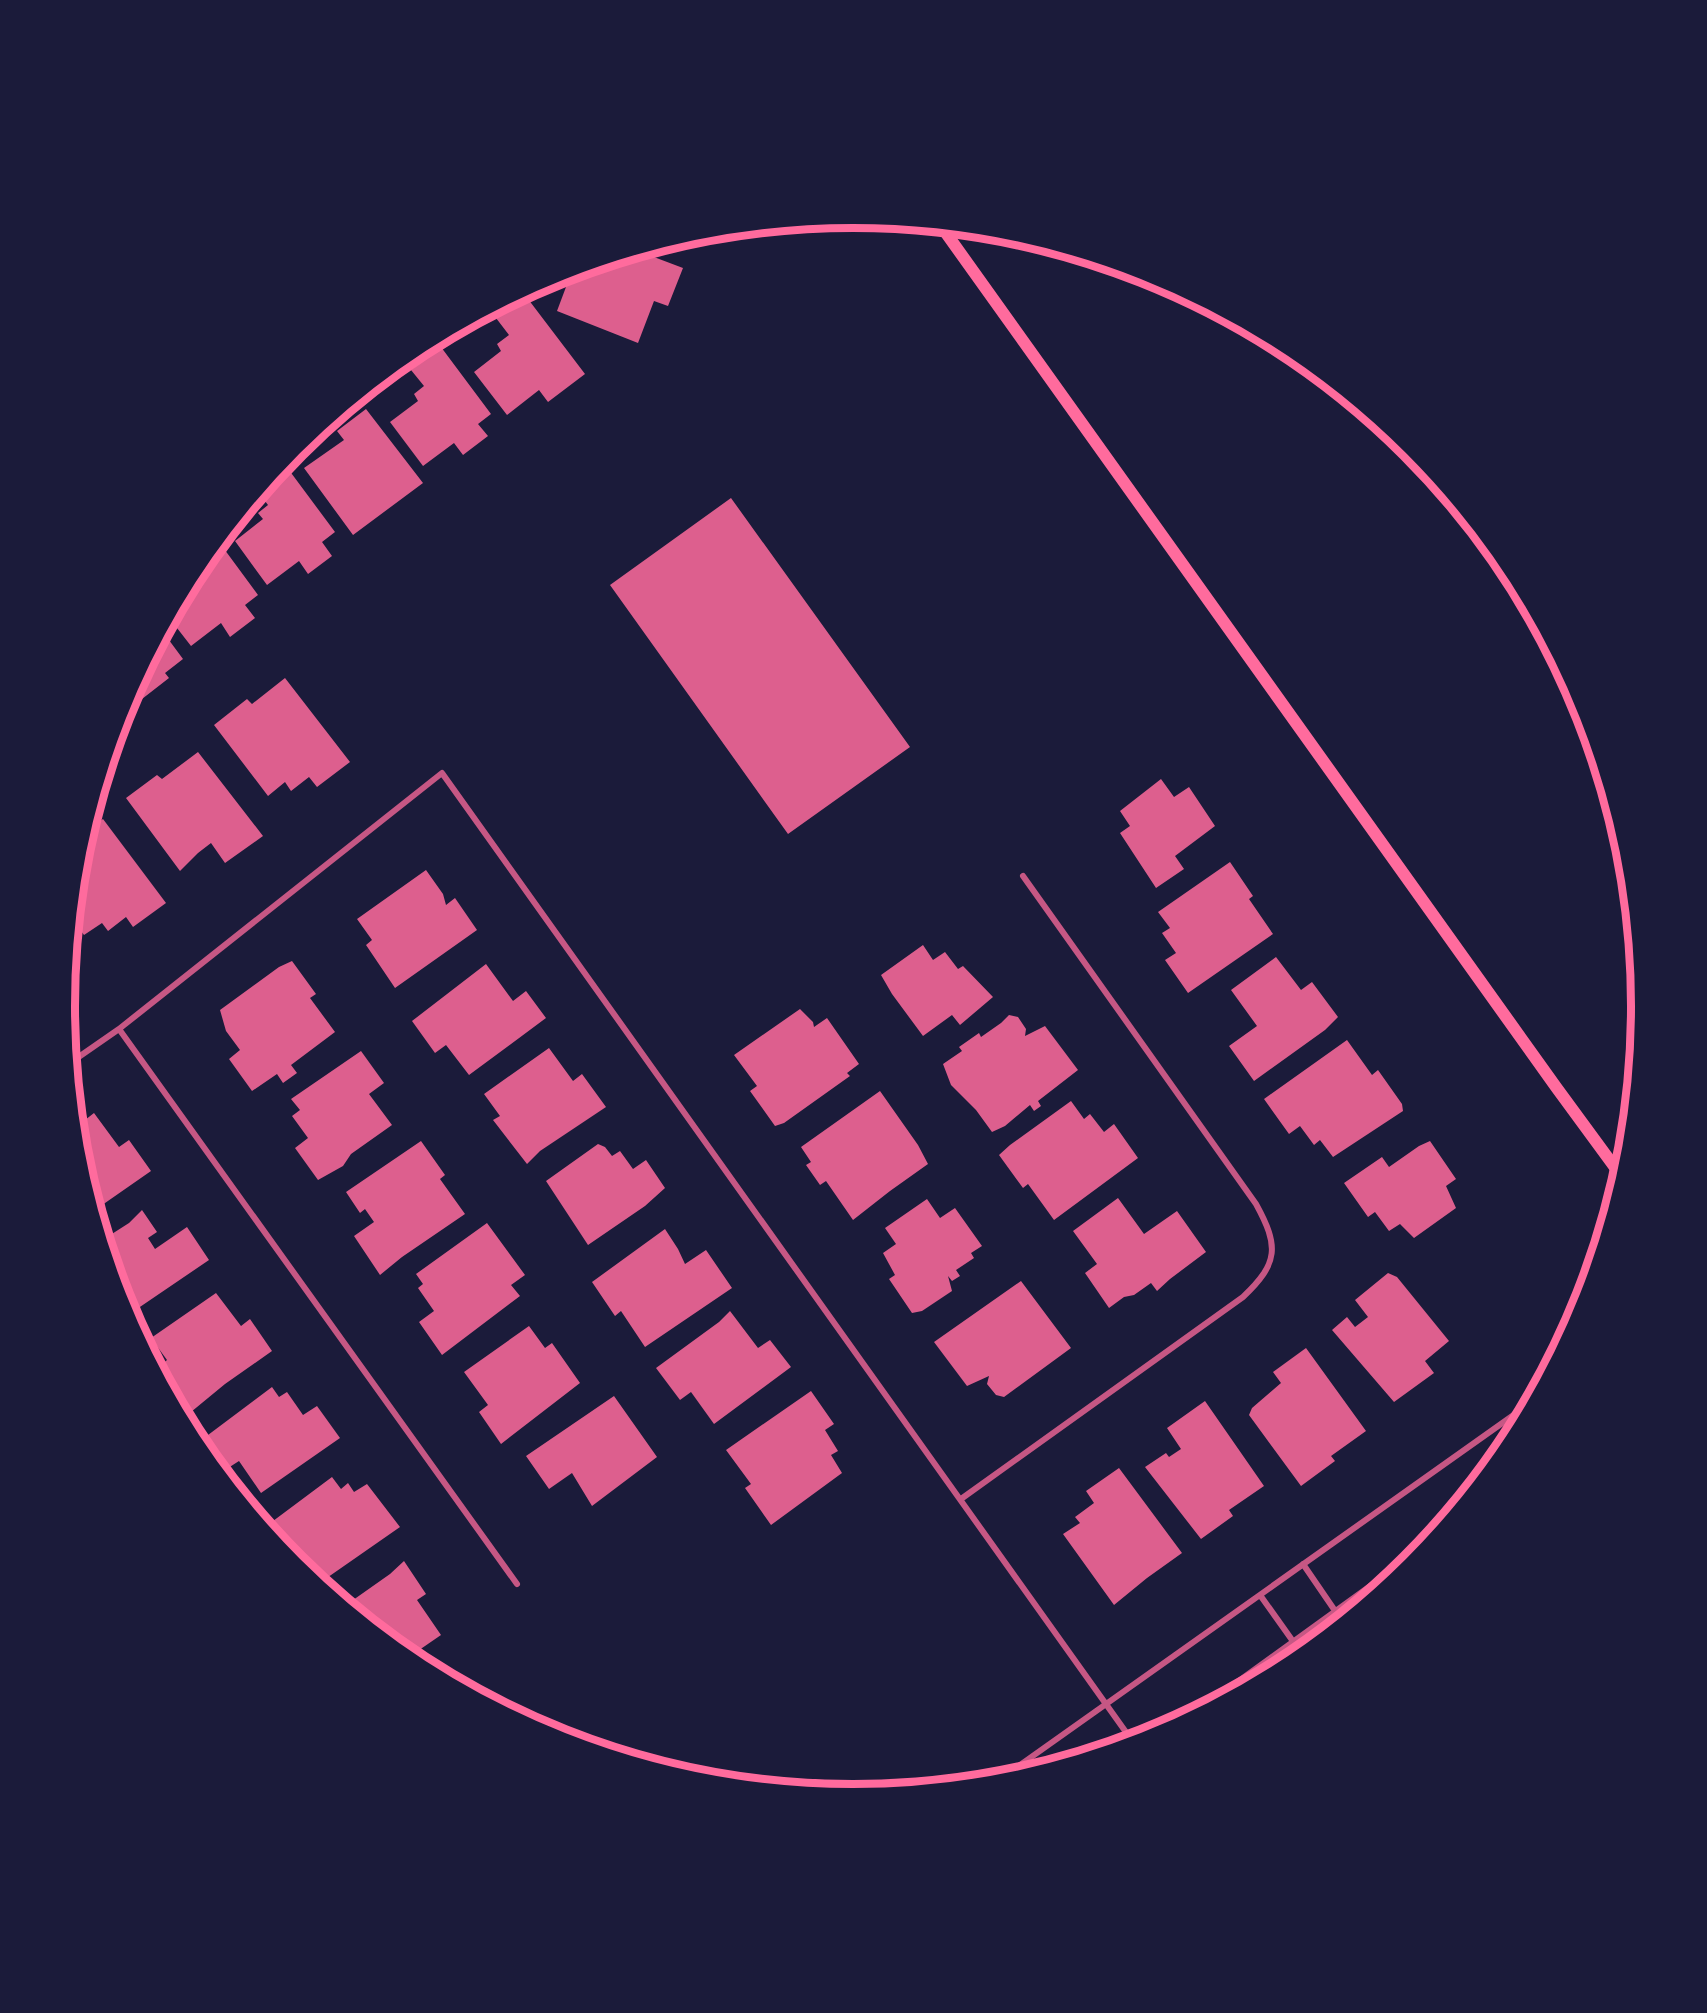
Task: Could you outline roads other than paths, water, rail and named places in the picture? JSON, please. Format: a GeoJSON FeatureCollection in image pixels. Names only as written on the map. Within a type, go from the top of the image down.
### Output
{"type":"FeatureCollection","features":[{"type":"Feature","properties":{"kind":"main road"},"geometry":{"type":"LineString","coordinates":[[947,234],[1615,1167]]}},
{"type":"Feature","properties":{"kind":"street"},"geometry":{"type":"LineString","coordinates":[[77,1059],[119,1029],[442,773],[1128,1735]]}},
{"type":"Feature","properties":{"kind":"street"},"geometry":{"type":"LineString","coordinates":[[961,1499],[1243,1297],[1257,1284],[1273,1254],[1272,1238],[1256,1204],[1023,876]]}},
{"type":"Feature","properties":{"kind":"street"},"geometry":{"type":"LineString","coordinates":[[119,1029],[517,1584]]}},
{"type":"Feature","properties":{"kind":"street"},"geometry":{"type":"LineString","coordinates":[[1017,1767],[1518,1412]]}},
{"type":"Feature","properties":{"kind":"street"},"geometry":{"type":"LineString","coordinates":[[1303,1564],[1338,1616]]}},
{"type":"Feature","properties":{"kind":"street"},"geometry":{"type":"LineString","coordinates":[[1227,1689],[1382,1578]]}},
{"type":"Feature","properties":{"kind":"street"},"geometry":{"type":"LineString","coordinates":[[1260,1595],[1296,1646]]}}]}
